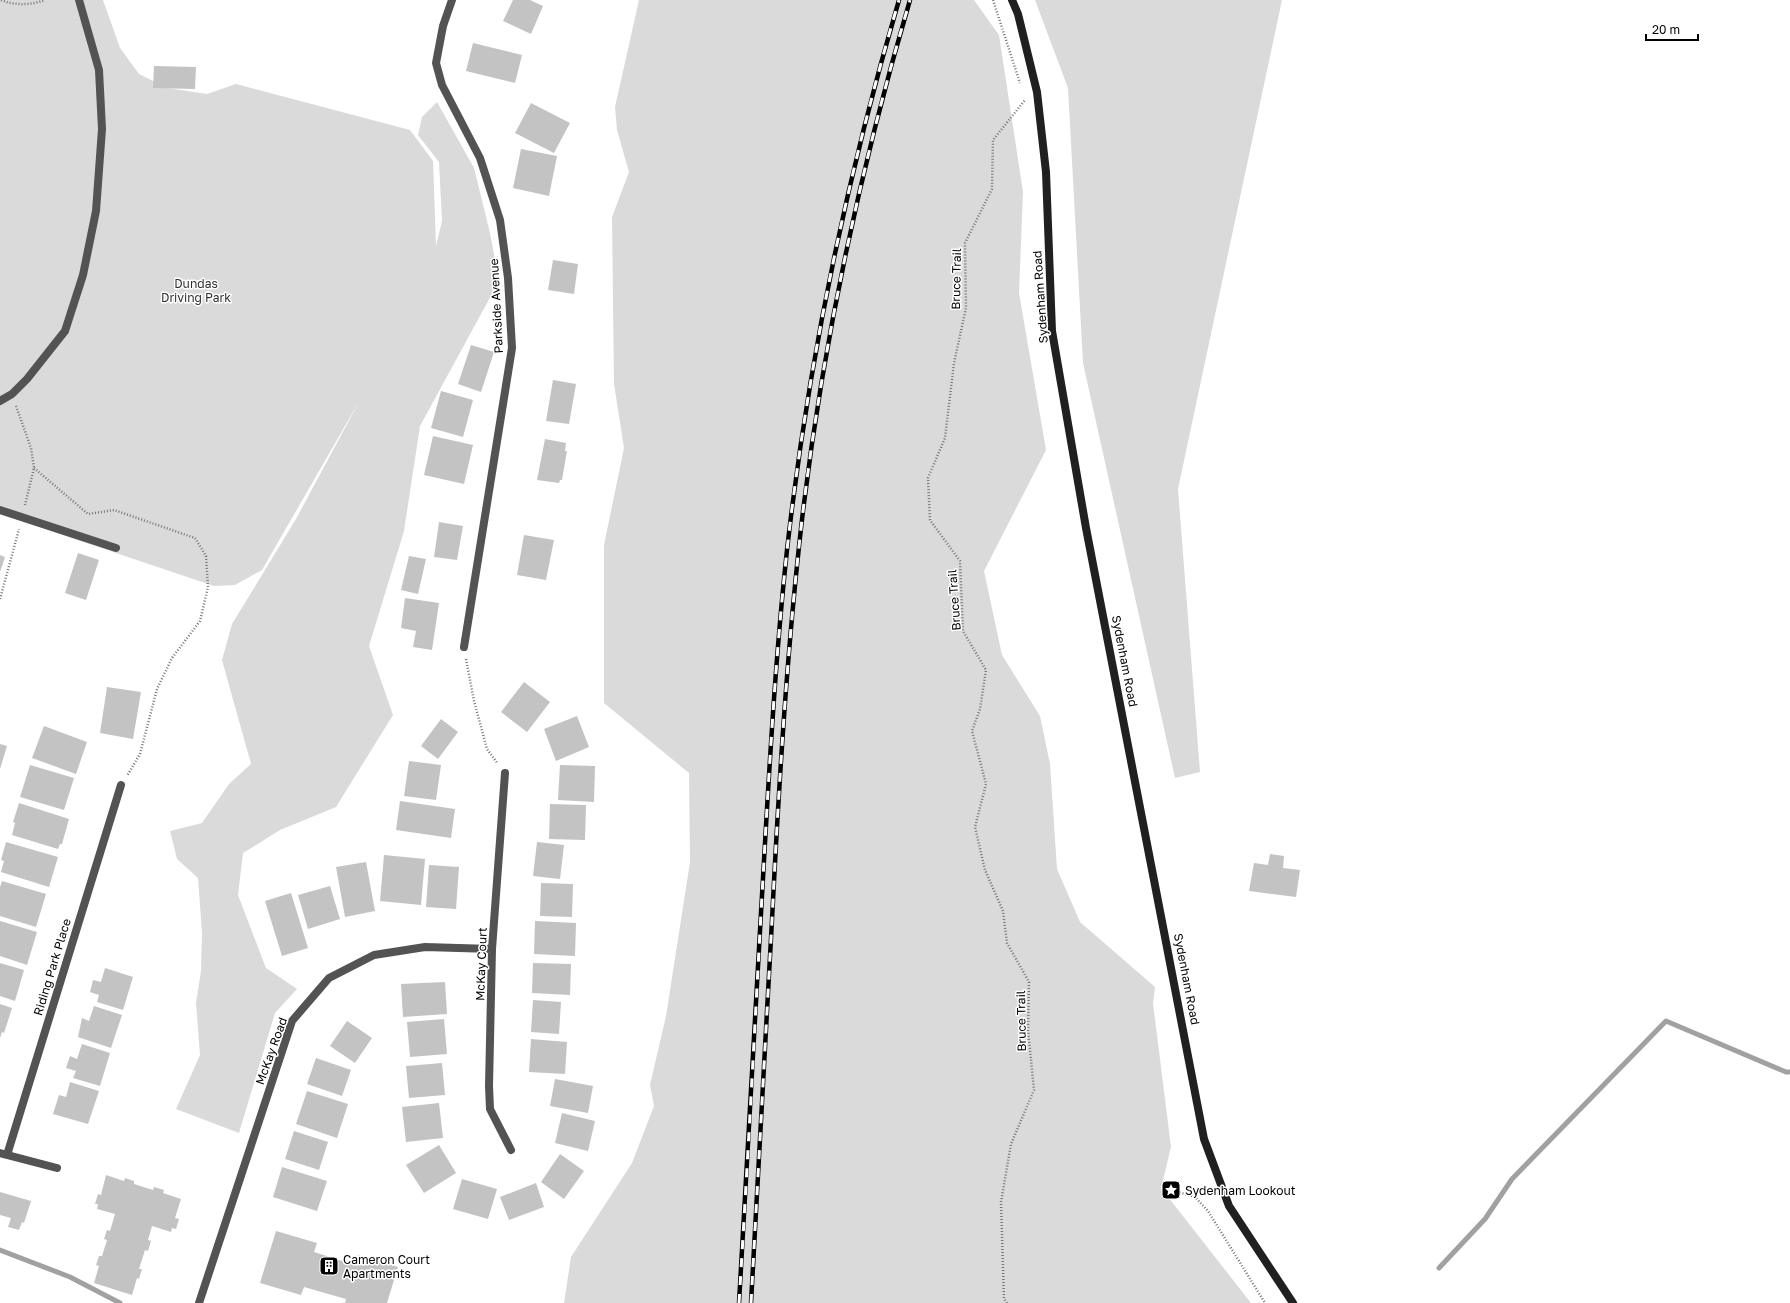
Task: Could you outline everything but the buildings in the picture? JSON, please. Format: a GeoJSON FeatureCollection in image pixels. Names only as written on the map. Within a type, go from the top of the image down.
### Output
{"type":"FeatureCollection","features":[{"type":"Feature","properties":{"kind":"main road","name":"Sydenham Road"},"geometry":{"type":"LineString","coordinates":[[1012,0],[1018,14],[1037,92],[1046,172],[1052,331],[1086,528],[1204,1139],[1229,1206],[1293,1303]]}},
{"type":"Feature","properties":{"kind":"street"},"geometry":{"type":"LineString","coordinates":[[0,401],[12,394],[27,379],[65,331],[83,275],[96,211],[102,129],[99,70],[79,0]]}},
{"type":"Feature","properties":{"kind":"street","name":"Parkside Avenue"},"geometry":{"type":"LineString","coordinates":[[452,0],[443,26],[436,62],[442,85],[480,158],[500,220],[508,278],[512,348],[464,647]]}},
{"type":"Feature","properties":{"kind":"street"},"geometry":{"type":"LineString","coordinates":[[0,510],[116,548]]}},
{"type":"Feature","properties":{"kind":"street","name":"McKay Court"},"geometry":{"type":"LineString","coordinates":[[506,773],[492,950],[489,1086],[490,1109],[511,1150]]}},
{"type":"Feature","properties":{"kind":"street","name":"Riding Park Place"},"geometry":{"type":"LineString","coordinates":[[3,1154],[121,785]]}},
{"type":"Feature","properties":{"kind":"street","name":"McKay Road"},"geometry":{"type":"LineString","coordinates":[[199,1303],[292,1021],[329,978],[374,955],[425,947],[492,950]]}},
{"type":"Feature","properties":{"kind":"street"},"geometry":{"type":"LineString","coordinates":[[3,1154],[57,1168]]}},
{"type":"Feature","properties":{"kind":"path"},"geometry":{"type":"LineString","coordinates":[[1,0],[8,3],[34,4],[45,0]]}},
{"type":"Feature","properties":{"kind":"path"},"geometry":{"type":"LineString","coordinates":[[994,0],[1021,86]]}},
{"type":"Feature","properties":{"kind":"path","name":"Bruce Trail"},"geometry":{"type":"LineString","coordinates":[[1007,1303],[1004,1299],[1001,1202],[1011,1144],[1034,1090],[1028,1030],[1029,982],[1007,943],[1003,911],[985,870],[975,827],[986,784],[972,730],[980,709],[986,670],[963,631],[960,561],[930,520],[928,478],[945,438],[954,363],[966,308],[965,243],[992,189],[993,140],[1025,100],[1023,93]]}},
{"type":"Feature","properties":{"kind":"path"},"geometry":{"type":"LineString","coordinates":[[0,599],[18,538],[21,517],[34,468],[31,448],[12,394]]}},
{"type":"Feature","properties":{"kind":"path"},"geometry":{"type":"LineString","coordinates":[[34,468],[88,514],[114,510],[196,538],[206,556],[208,586],[200,621],[172,658],[157,689],[140,754],[121,785]]}},
{"type":"Feature","properties":{"kind":"path"},"geometry":{"type":"LineString","coordinates":[[464,647],[474,701],[487,749],[506,773]]}},
{"type":"Feature","properties":{"kind":"path"},"geometry":{"type":"LineString","coordinates":[[1171,1190],[1195,1197],[1208,1210],[1265,1303]]}},
{"type":"Feature","properties":{"kind":"green space","name":"Dundas Driving Park"},"geometry":{"type":"Polygon","coordinates":[[[0,0],[103,0],[120,48],[139,74],[167,88],[207,94],[236,84],[410,130],[433,161],[436,246],[442,221],[439,162],[418,135],[422,117],[437,102],[474,168],[490,233],[499,281],[420,426],[404,531],[369,646],[393,715],[336,807],[280,830],[243,853],[238,895],[266,968],[297,989],[275,1013],[239,1133],[176,1109],[200,1055],[196,1003],[201,971],[202,933],[198,878],[177,859],[170,831],[202,823],[229,784],[251,764],[222,660],[232,624],[296,519],[360,400],[262,570],[235,585],[214,586],[0,514],[0,0]]]}},
{"type":"Feature","properties":{"kind":"green space"},"geometry":{"type":"Polygon","coordinates":[[[639,0],[974,0],[999,35],[1023,192],[1019,293],[1046,450],[984,571],[1002,655],[1040,716],[1050,764],[1057,869],[1080,922],[1155,987],[1153,1003],[1171,1147],[1161,1188],[1251,1303],[564,1303],[571,1257],[632,1163],[654,1106],[650,1085],[666,1016],[690,862],[689,773],[604,703],[604,545],[624,448],[614,384],[612,217],[629,172],[617,130],[615,107],[639,0]]]}},
{"type":"Feature","properties":{"kind":"green space"},"geometry":{"type":"Polygon","coordinates":[[[1035,0],[1282,0],[1178,489],[1200,772],[1175,778],[1083,363],[1068,88],[1035,0]]]}},
{"type":"Feature","properties":{"kind":"waterway"},"geometry":{"type":"LineString","coordinates":[[1439,1268],[1485,1219],[1512,1179],[1666,1021],[1786,1072],[1790,1072]]}},
{"type":"Feature","properties":{"kind":"waterway"},"geometry":{"type":"LineString","coordinates":[[0,1250],[70,1277],[120,1303]]}},
{"type":"Feature","properties":{"kind":"railway"},"geometry":{"type":"LineString","coordinates":[[739,1303],[766,822],[778,641],[787,550],[806,411],[831,273],[862,136],[899,0]]}},
{"type":"Feature","properties":{"kind":"railway"},"geometry":{"type":"LineString","coordinates":[[751,1303],[781,766],[792,613],[803,511],[822,382],[846,253],[860,189],[892,63],[910,0]]}},
{"type":"Feature","properties":{"kind":"place","name":"Sydenham Lookout"},"geometry":{"type":"Point","coordinates":[1171,1190]}},
{"type":"Feature","properties":{"kind":"place","name":"Cameron Court Apartments"},"geometry":{"type":"Point","coordinates":[329,1266]}}]}
